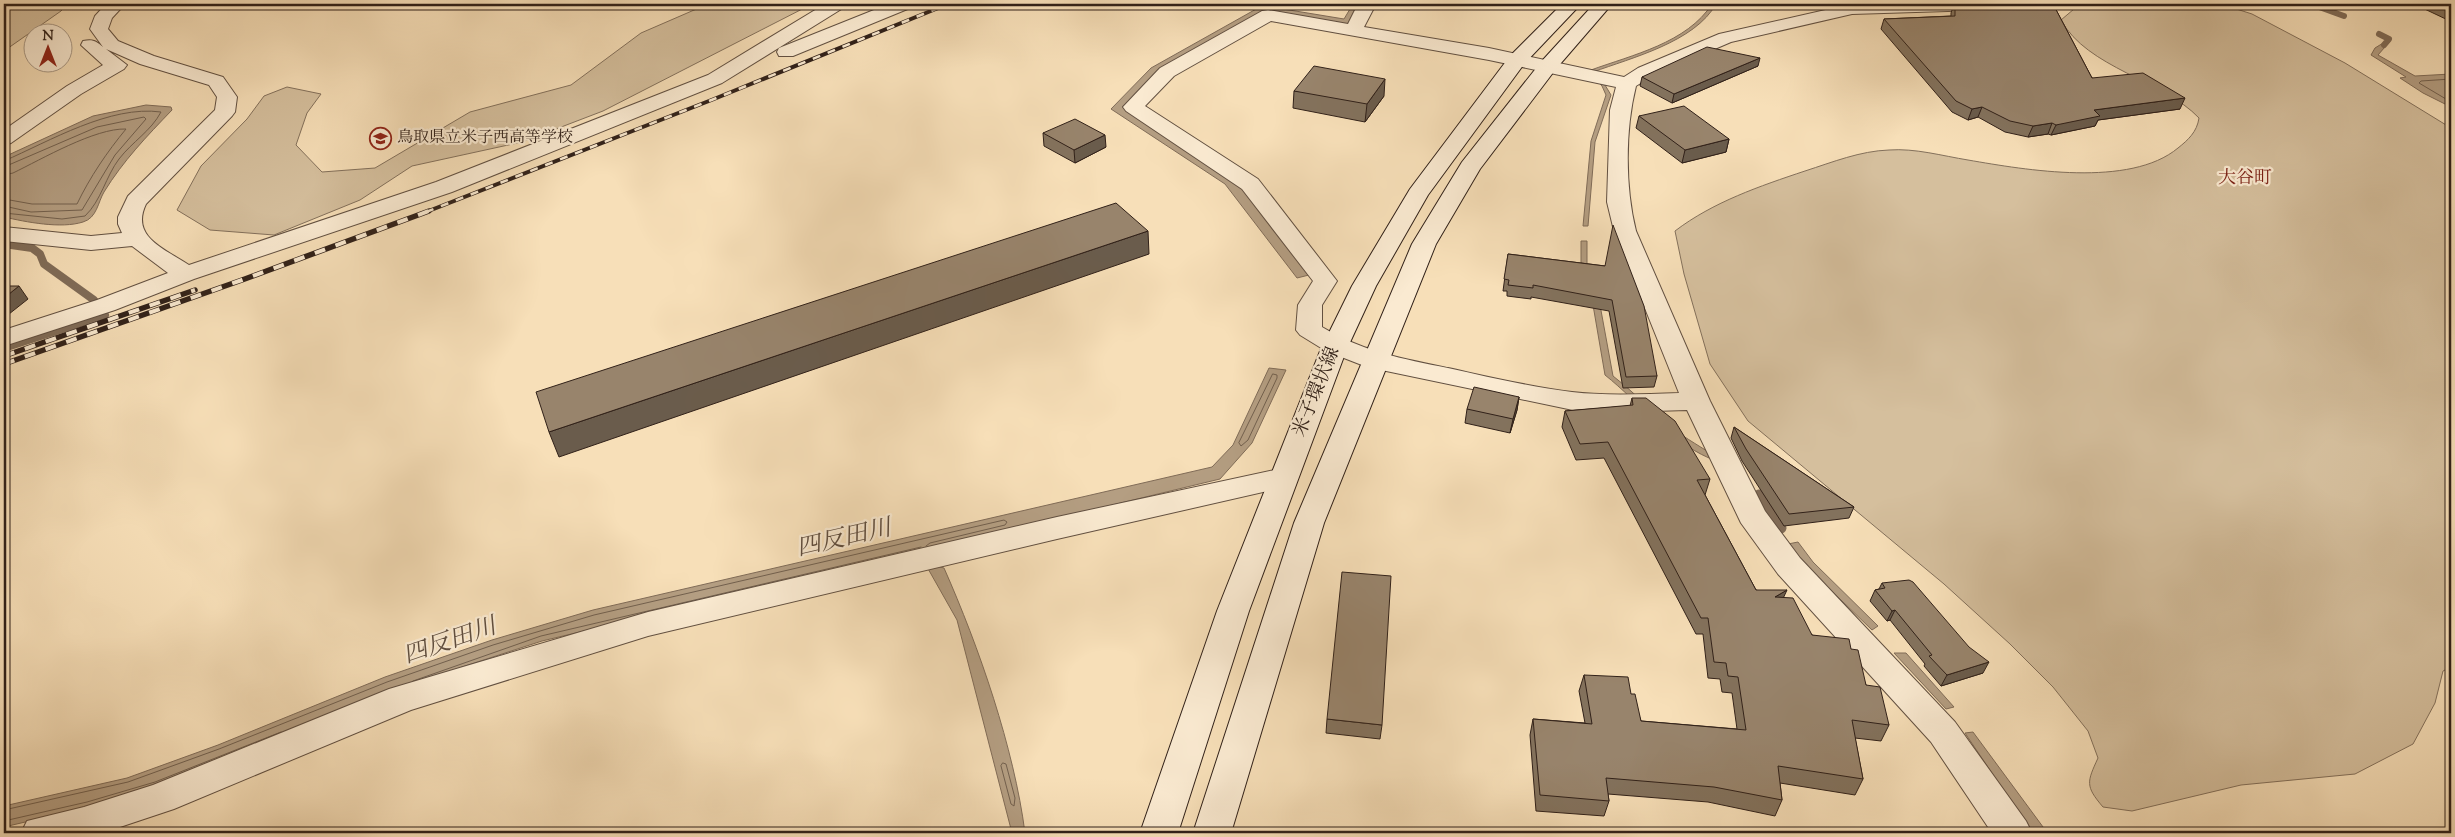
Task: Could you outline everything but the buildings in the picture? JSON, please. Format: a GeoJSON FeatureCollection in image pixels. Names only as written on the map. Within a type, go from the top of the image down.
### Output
{"type":"FeatureCollection","features":[{"type":"Feature","properties":{"kind":"street"},"geometry":{"type":"LineString","coordinates":[[116,4],[104,16],[99,29],[111,45],[147,60],[216,81],[227,97],[225,112],[136,201],[130,215],[129,226],[136,239],[186,274]]}},
{"type":"Feature","properties":{"kind":"street"},"geometry":{"type":"LineString","coordinates":[[4,338],[106,305],[186,274],[444,187],[715,79],[837,4]]}},
{"type":"Feature","properties":{"kind":"street"},"geometry":{"type":"LineString","coordinates":[[752,57],[764,58],[784,53],[904,4]]}},
{"type":"Feature","properties":{"kind":"street"},"geometry":{"type":"LineString","coordinates":[[1354,29],[1367,4]]}},
{"type":"Feature","properties":{"kind":"street","name":"米子環状線"},"geometry":{"type":"LineString","coordinates":[[1159,833],[1233,611],[1335,346],[1364,286],[1418,194],[1517,60],[1572,4]]}},
{"type":"Feature","properties":{"kind":"street"},"geometry":{"type":"LineString","coordinates":[[1212,833],[1309,523],[1424,244],[1470,167],[1548,66],[1603,4]]}},
{"type":"Feature","properties":{"kind":"street"},"geometry":{"type":"LineString","coordinates":[[1696,401],[1621,403],[1572,401],[1376,361],[1335,346],[1309,330],[1310,305],[1325,280],[1250,184],[1133,107],[1167,72],[1268,15],[1354,29],[1627,83],[1645,72],[1725,38],[1852,9],[2012,4]]}},
{"type":"Feature","properties":{"kind":"street"},"geometry":{"type":"LineString","coordinates":[[4,139],[74,90],[117,65],[104,59],[86,40],[85,35],[100,26]]}},
{"type":"Feature","properties":{"kind":"street"},"geometry":{"type":"LineString","coordinates":[[1627,83],[1620,110],[1618,202],[1625,231],[1696,401],[1752,516],[1789,566],[1942,732],[2013,833]]}},
{"type":"Feature","properties":{"kind":"street"},"geometry":{"type":"LineString","coordinates":[[4,234],[91,242],[136,239]]}},
{"type":"Feature","properties":{"kind":"street"},"geometry":{"type":"LineString","coordinates":[[40,833],[84,823],[161,798],[401,700],[515,663],[648,624],[928,558],[1284,478]]}},
{"type":"Feature","properties":{"kind":"shaded area"},"geometry":{"type":"Polygon","coordinates":[[[4,4],[68,4],[45,22],[22,22],[22,38],[4,51],[4,4]]]}},
{"type":"Feature","properties":{"kind":"shaded area"},"geometry":{"type":"Polygon","coordinates":[[[708,4],[812,4],[603,111],[522,142],[412,166],[360,200],[274,235],[210,230],[177,210],[201,166],[247,119],[264,96],[287,87],[321,94],[307,113],[296,145],[322,172],[375,168],[470,112],[571,85],[641,33],[708,4]]]}},
{"type":"Feature","properties":{"kind":"shaded area"},"geometry":{"type":"Polygon","coordinates":[[[2115,4],[2205,4],[2227,6],[2252,14],[2345,63],[2451,128],[2451,667],[2443,671],[2435,703],[2413,744],[2355,774],[2241,785],[2132,811],[2103,807],[2093,794],[2090,779],[2098,758],[2088,731],[2053,687],[2010,644],[1944,584],[1748,421],[1710,364],[1684,274],[1675,231],[1721,203],[1754,189],[1836,161],[1878,151],[1919,151],[2019,168],[2077,173],[2106,172],[2133,168],[2158,160],[2189,139],[2194,132],[2199,118],[2166,93],[2088,50],[2073,36],[2061,20],[2074,9],[2115,4]]]}},
{"type":"Feature","properties":{"kind":"water"},"geometry":{"type":"Polygon","coordinates":[[[1353,4],[1361,4],[1351,25],[1265,12],[1124,107],[1244,187],[1313,274],[1297,278],[1225,184],[1111,109],[1151,68],[1258,8],[1271,7],[1344,19],[1353,4]]]}},
{"type":"Feature","properties":{"kind":"water"},"geometry":{"type":"Polygon","coordinates":[[[1712,4],[1716,4],[1706,17],[1678,39],[1625,61],[1593,72],[1591,70],[1641,53],[1674,38],[1688,29],[1712,4]]]}},
{"type":"Feature","properties":{"kind":"water"},"geometry":{"type":"Polygon","coordinates":[[[2385,37],[2391,40],[2378,55],[2415,76],[2451,74],[2451,107],[2423,93],[2400,78],[2406,77],[2371,55],[2375,48],[2388,40],[2385,37]]]}},
{"type":"Feature","properties":{"kind":"water"},"geometry":{"type":"Polygon","coordinates":[[[1598,82],[1605,85],[1611,95],[1595,142],[1588,226],[1583,226],[1591,141],[1606,95],[1598,82]]]}},
{"type":"Feature","properties":{"kind":"water"},"geometry":{"type":"Polygon","coordinates":[[[146,105],[171,107],[172,110],[127,159],[104,192],[94,213],[88,220],[74,224],[54,225],[4,217],[4,157],[93,116],[146,105]]]}},
{"type":"Feature","properties":{"kind":"water"},"geometry":{"type":"Polygon","coordinates":[[[1581,241],[1587,241],[1587,281],[1600,305],[1613,376],[1665,423],[1707,451],[1709,458],[1667,431],[1605,375],[1593,305],[1581,282],[1581,241]]]}},
{"type":"Feature","properties":{"kind":"water"},"geometry":{"type":"Polygon","coordinates":[[[1269,368],[1286,370],[1252,443],[1220,479],[930,549],[940,567],[944,568],[970,631],[994,698],[1013,767],[1025,833],[1012,833],[957,620],[918,551],[542,641],[462,667],[156,787],[89,807],[4,827],[4,806],[127,778],[218,745],[385,677],[492,640],[593,610],[1212,467],[1233,445],[1269,368]]]}},
{"type":"Feature","properties":{"kind":"water"},"geometry":{"type":"Polygon","coordinates":[[[1798,542],[1813,562],[1878,626],[1872,630],[1812,572],[1788,544],[1798,542]]]}},
{"type":"Feature","properties":{"kind":"water"},"geometry":{"type":"Polygon","coordinates":[[[1894,653],[1906,653],[1954,707],[1946,709],[1894,653]]]}},
{"type":"Feature","properties":{"kind":"water"},"geometry":{"type":"Polygon","coordinates":[[[1973,732],[2046,831],[2032,833],[1965,733],[1973,732]]]}},
{"type":"Feature","properties":{"kind":"waterway"},"geometry":{"type":"LineString","coordinates":[[2311,4],[2344,16]]}},
{"type":"Feature","properties":{"kind":"waterway"},"geometry":{"type":"LineString","coordinates":[[2337,7],[2370,4]]}},
{"type":"Feature","properties":{"kind":"waterway"},"geometry":{"type":"LineString","coordinates":[[2379,34],[2389,39],[2384,45]]}},
{"type":"Feature","properties":{"kind":"waterway"},"geometry":{"type":"LineString","coordinates":[[4,244],[32,248],[40,254],[44,264],[94,300],[105,315],[4,348]]}},
{"type":"Feature","properties":{"kind":"waterway"},"geometry":{"type":"LineString","coordinates":[[1759,495],[1781,528]]}},
{"type":"Feature","properties":{"kind":"railway"},"geometry":{"type":"LineString","coordinates":[[426,212],[714,99],[948,4]]}},
{"type":"Feature","properties":{"kind":"railway"},"geometry":{"type":"LineString","coordinates":[[4,364],[242,280],[429,211]]}},
{"type":"Feature","properties":{"kind":"railway"},"geometry":{"type":"LineString","coordinates":[[4,356],[195,290]]}},
{"type":"Feature","properties":{"kind":"place","name":"鳥取県立米子西高等学校"},"geometry":{"type":"Point","coordinates":[381,138]}},
{"type":"Feature","properties":{"kind":"district","name":"大谷町"},"geometry":{"type":"Point","coordinates":[2245,179]}},
{"type":"Feature","properties":{"kind":"water label","name":"四反田川"},"geometry":{"type":"Point","coordinates":[844,539]}},
{"type":"Feature","properties":{"kind":"water label","name":"四反田川"},"geometry":{"type":"Point","coordinates":[450,642]}}]}
